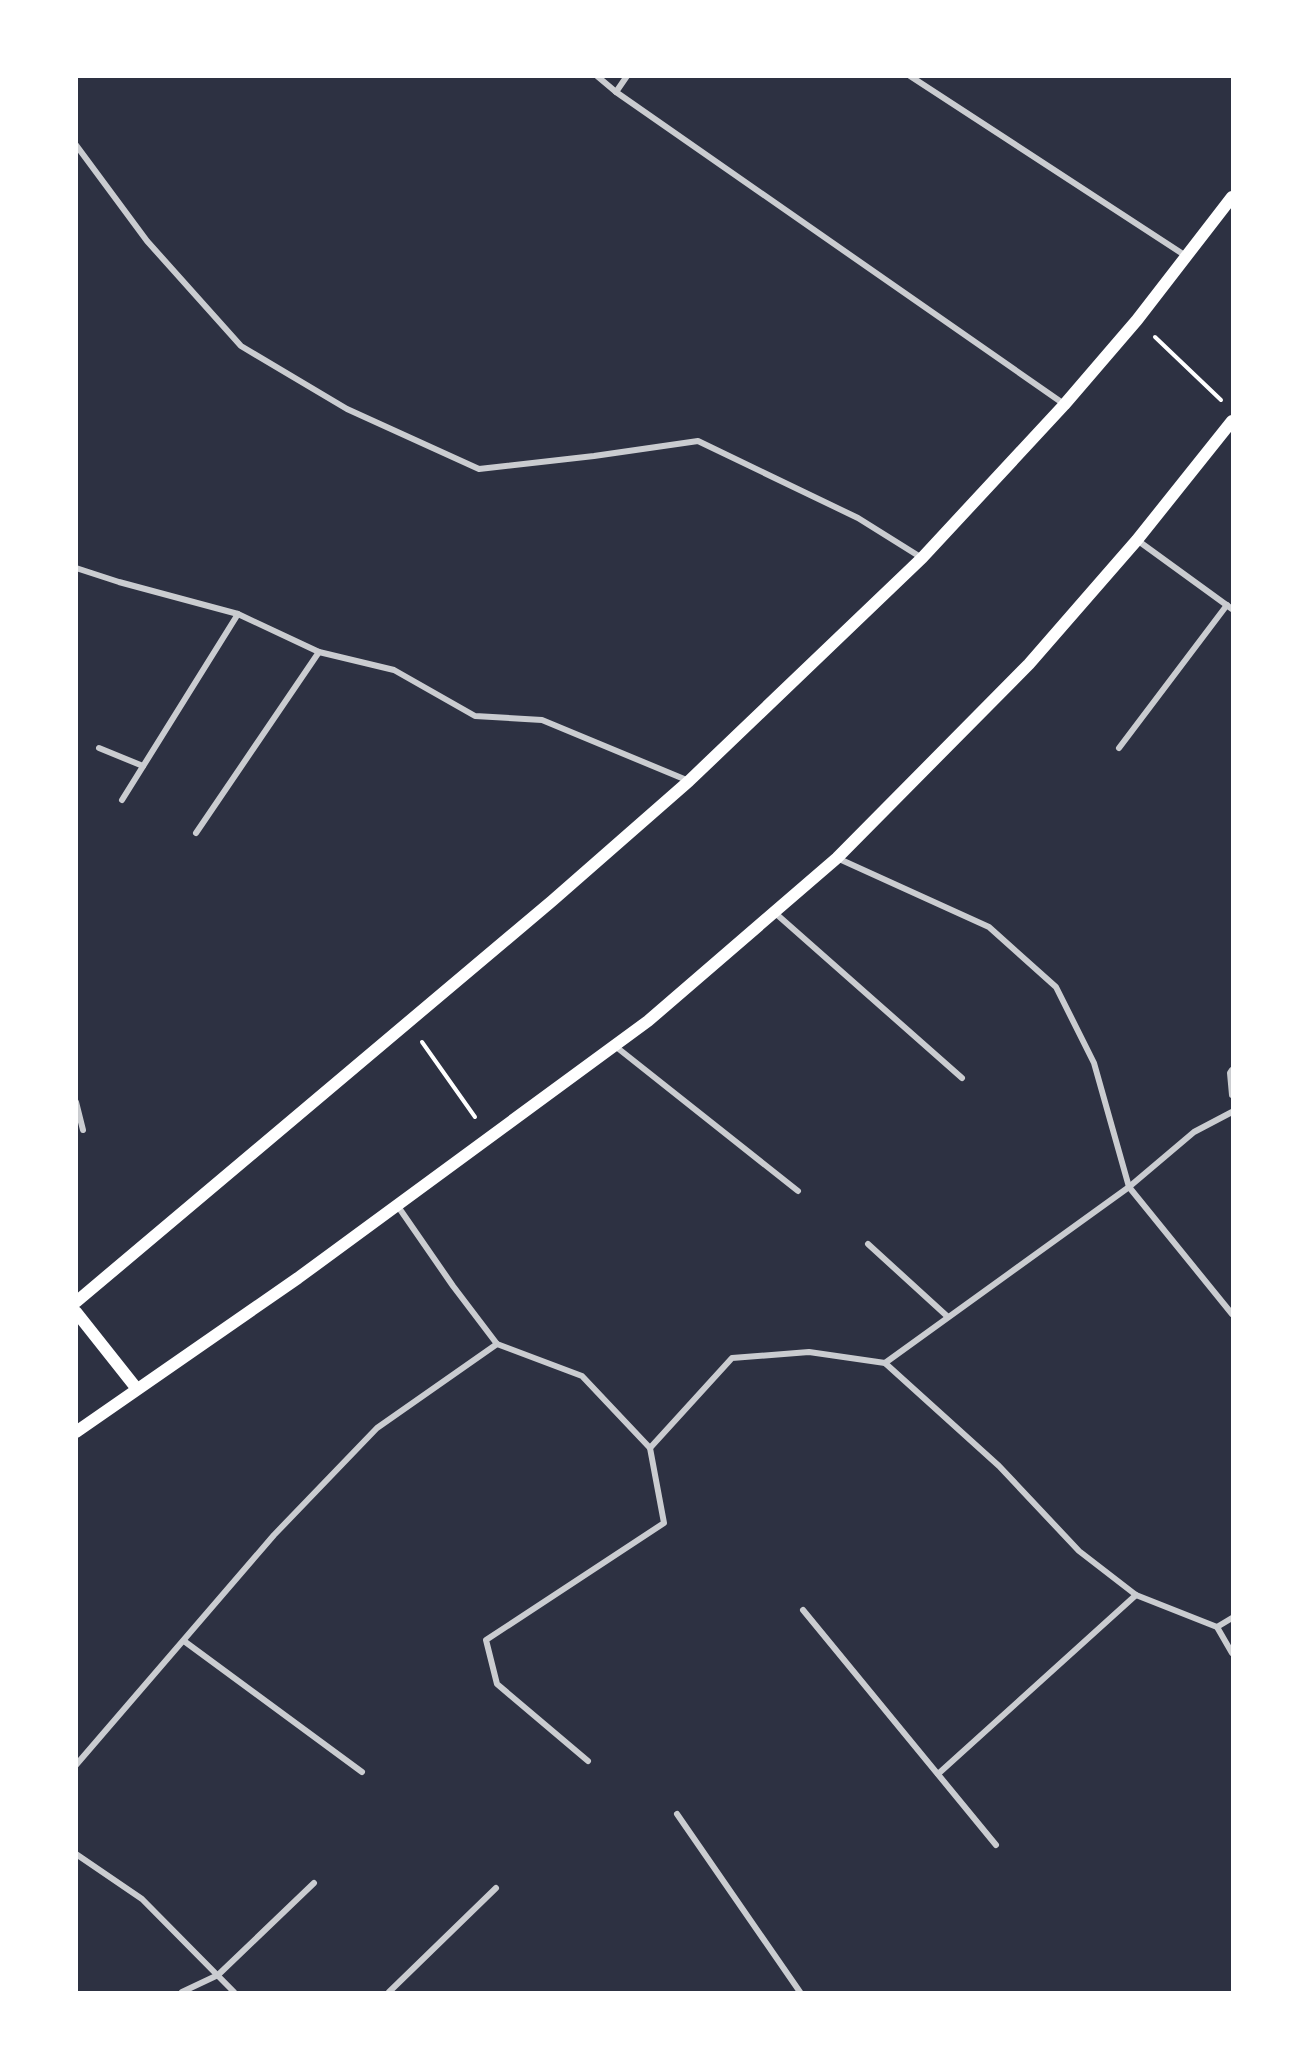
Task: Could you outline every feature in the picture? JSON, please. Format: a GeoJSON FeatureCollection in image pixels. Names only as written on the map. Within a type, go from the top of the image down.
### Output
{"type":"FeatureCollection","features":[{"type":"Feature","properties":{"kind":"main road"},"geometry":{"type":"LineString","coordinates":[[76,1302],[552,901],[690,781],[922,558],[1064,405],[1137,320],[1233,197]]}},
{"type":"Feature","properties":{"kind":"main road"},"geometry":{"type":"LineString","coordinates":[[76,1432],[298,1278],[648,1021],[837,858],[1029,664],[1137,540],[1233,421]]}},
{"type":"Feature","properties":{"kind":"main road"},"geometry":{"type":"LineString","coordinates":[[76,1312],[137,1389]]}},
{"type":"Feature","properties":{"kind":"street"},"geometry":{"type":"LineString","coordinates":[[597,76],[616,92],[1064,405]]}},
{"type":"Feature","properties":{"kind":"street"},"geometry":{"type":"LineString","coordinates":[[616,92],[627,76]]}},
{"type":"Feature","properties":{"kind":"street"},"geometry":{"type":"LineString","coordinates":[[910,76],[1186,256]]}},
{"type":"Feature","properties":{"kind":"street"},"geometry":{"type":"LineString","coordinates":[[76,145],[147,241],[241,346],[347,409],[478,469],[698,441],[858,518],[922,558]]}},
{"type":"Feature","properties":{"kind":"street"},"geometry":{"type":"LineString","coordinates":[[1119,748],[1230,607],[1137,540]]}},
{"type":"Feature","properties":{"kind":"street"},"geometry":{"type":"LineString","coordinates":[[76,568],[238,614],[319,652],[394,670],[474,716],[542,720],[690,781]]}},
{"type":"Feature","properties":{"kind":"street"},"geometry":{"type":"LineString","coordinates":[[122,800],[238,614]]}},
{"type":"Feature","properties":{"kind":"street"},"geometry":{"type":"LineString","coordinates":[[196,833],[319,652]]}},
{"type":"Feature","properties":{"kind":"street"},"geometry":{"type":"LineString","coordinates":[[99,748],[143,766]]}},
{"type":"Feature","properties":{"kind":"street"},"geometry":{"type":"LineString","coordinates":[[837,858],[989,927],[1056,987],[1094,1063],[1129,1187],[1233,1314]]}},
{"type":"Feature","properties":{"kind":"street"},"geometry":{"type":"LineString","coordinates":[[774,912],[962,1078]]}},
{"type":"Feature","properties":{"kind":"street"},"geometry":{"type":"LineString","coordinates":[[615,1045],[798,1191]]}},
{"type":"Feature","properties":{"kind":"street"},"geometry":{"type":"LineString","coordinates":[[1233,1070],[1230,1073],[1233,1095]]}},
{"type":"Feature","properties":{"kind":"street"},"geometry":{"type":"LineString","coordinates":[[76,1102],[83,1130]]}},
{"type":"Feature","properties":{"kind":"street"},"geometry":{"type":"LineString","coordinates":[[885,1363],[1129,1187],[1194,1132],[1233,1112]]}},
{"type":"Feature","properties":{"kind":"street"},"geometry":{"type":"LineString","coordinates":[[397,1205],[453,1286],[497,1344],[582,1376],[650,1448],[664,1523],[486,1640],[498,1684],[588,1761]]}},
{"type":"Feature","properties":{"kind":"street"},"geometry":{"type":"LineString","coordinates":[[868,1244],[948,1317]]}},
{"type":"Feature","properties":{"kind":"street"},"geometry":{"type":"LineString","coordinates":[[76,1765],[274,1535],[377,1428],[497,1344]]}},
{"type":"Feature","properties":{"kind":"street"},"geometry":{"type":"LineString","coordinates":[[650,1448],[732,1358],[809,1352],[885,1363],[999,1466],[1080,1551],[1136,1595],[1217,1627],[1233,1653]]}},
{"type":"Feature","properties":{"kind":"street"},"geometry":{"type":"LineString","coordinates":[[938,1774],[1136,1595]]}},
{"type":"Feature","properties":{"kind":"street"},"geometry":{"type":"LineString","coordinates":[[803,1610],[996,1845]]}},
{"type":"Feature","properties":{"kind":"street"},"geometry":{"type":"LineString","coordinates":[[1217,1627],[1233,1618]]}},
{"type":"Feature","properties":{"kind":"street"},"geometry":{"type":"LineString","coordinates":[[184,1641],[362,1772]]}},
{"type":"Feature","properties":{"kind":"street"},"geometry":{"type":"LineString","coordinates":[[677,1814],[800,1992]]}},
{"type":"Feature","properties":{"kind":"street"},"geometry":{"type":"LineString","coordinates":[[76,1854],[142,1899],[234,1992]]}},
{"type":"Feature","properties":{"kind":"street"},"geometry":{"type":"LineString","coordinates":[[182,1992],[218,1975],[314,1883]]}},
{"type":"Feature","properties":{"kind":"street"},"geometry":{"type":"LineString","coordinates":[[389,1992],[496,1888]]}},
{"type":"Feature","properties":{"kind":"path"},"geometry":{"type":"LineString","coordinates":[[1137,320],[1225,404]]}},
{"type":"Feature","properties":{"kind":"path"},"geometry":{"type":"LineString","coordinates":[[408,1022],[489,1137]]}}]}
